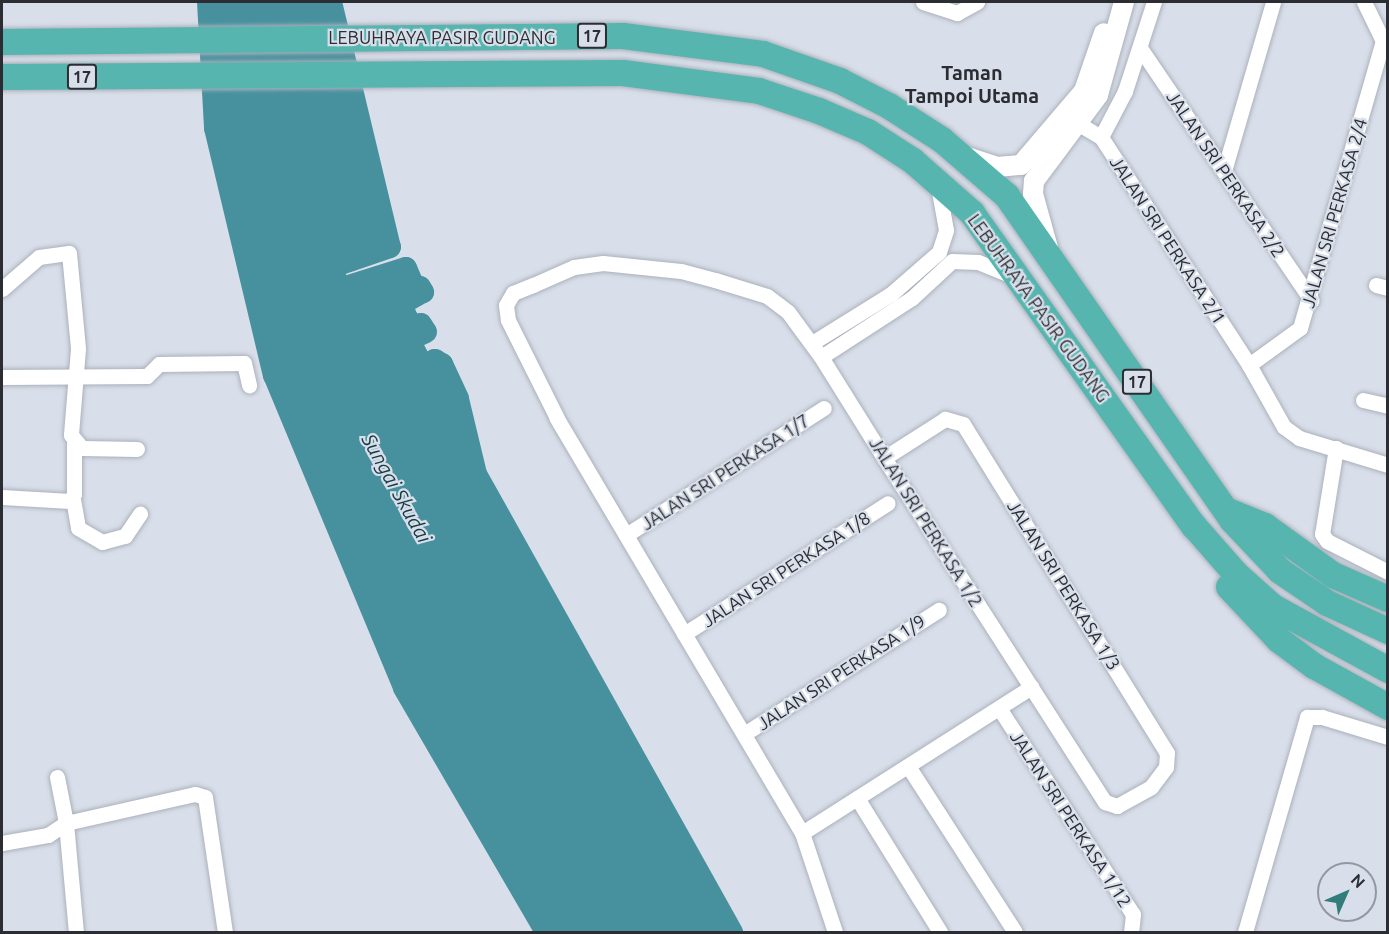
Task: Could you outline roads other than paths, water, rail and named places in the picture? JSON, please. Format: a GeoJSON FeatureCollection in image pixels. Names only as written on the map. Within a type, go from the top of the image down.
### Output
{"type":"FeatureCollection","features":[{"type":"Feature","properties":{"kind":"highway","name":"LEBUHRAYA PASIR GUDANG"},"geometry":{"type":"LineString","coordinates":[[2,42],[623,36],[763,54],[840,81],[889,105],[962,156],[1007,196],[1225,510],[1280,571],[1327,603],[1388,630]]}},
{"type":"Feature","properties":{"kind":"highway","name":"LEBUHRAYA PASIR GUDANG"},"geometry":{"type":"LineString","coordinates":[[2,77],[623,73],[759,91],[868,132],[936,179],[972,213],[1194,526],[1236,574],[1273,607],[1388,670]]}},
{"type":"Feature","properties":{"kind":"highway"},"geometry":{"type":"LineString","coordinates":[[1225,510],[1265,526],[1333,574],[1388,599]]}},
{"type":"Feature","properties":{"kind":"highway"},"geometry":{"type":"LineString","coordinates":[[1194,526],[1206,558],[1279,640],[1314,666],[1388,707]]}},
{"type":"Feature","properties":{"kind":"street"},"geometry":{"type":"LineString","coordinates":[[922,2],[957,13],[972,6]]}},
{"type":"Feature","properties":{"kind":"street"},"geometry":{"type":"LineString","coordinates":[[962,156],[996,167],[1021,165],[1084,91],[1115,2]]}},
{"type":"Feature","properties":{"kind":"street"},"geometry":{"type":"LineString","coordinates":[[1050,255],[1033,194],[1034,181],[1079,124],[1098,95],[1124,2]]}},
{"type":"Feature","properties":{"kind":"street"},"geometry":{"type":"LineString","coordinates":[[1101,137],[1125,90],[1154,2]]}},
{"type":"Feature","properties":{"kind":"street"},"geometry":{"type":"LineString","coordinates":[[1224,171],[1273,2]]}},
{"type":"Feature","properties":{"kind":"street"},"geometry":{"type":"LineString","coordinates":[[1364,2],[1385,40]]}},
{"type":"Feature","properties":{"kind":"street","name":"JALAN SRI PERKASA 2/4"},"geometry":{"type":"LineString","coordinates":[[1250,365],[1300,328],[1311,300],[1385,40]]}},
{"type":"Feature","properties":{"kind":"street","name":"JALAN SRI PERKASA 2/2"},"geometry":{"type":"LineString","coordinates":[[1140,48],[1311,300]]}},
{"type":"Feature","properties":{"kind":"street","name":"JALAN SRI PERKASA 2/1"},"geometry":{"type":"LineString","coordinates":[[1079,124],[1101,137],[1250,365],[1284,427],[1299,438],[1336,448]]}},
{"type":"Feature","properties":{"kind":"street"},"geometry":{"type":"LineString","coordinates":[[812,343],[891,294],[939,252],[946,230],[936,179]]}},
{"type":"Feature","properties":{"kind":"street"},"geometry":{"type":"LineString","coordinates":[[2,289],[39,257],[69,253],[78,379],[71,435],[74,443],[73,499],[78,528],[102,542],[124,536],[140,514]]}},
{"type":"Feature","properties":{"kind":"street"},"geometry":{"type":"LineString","coordinates":[[821,357],[912,298],[952,261],[978,262],[1020,278]]}},
{"type":"Feature","properties":{"kind":"street","name":"JALAN SRI PERKASA 1/2"},"geometry":{"type":"LineString","coordinates":[[835,933],[802,834],[557,418],[508,320],[506,305],[513,293],[574,267],[594,265],[681,271],[767,296],[789,312],[812,343],[1031,687],[1111,807]]}},
{"type":"Feature","properties":{"kind":"street"},"geometry":{"type":"LineString","coordinates":[[2,377],[78,379],[147,376],[159,364],[244,363],[249,385]]}},
{"type":"Feature","properties":{"kind":"street"},"geometry":{"type":"LineString","coordinates":[[1364,400],[1388,406]]}},
{"type":"Feature","properties":{"kind":"street","name":"JALAN SRI PERKASA 1/7"},"geometry":{"type":"LineString","coordinates":[[626,535],[824,408]]}},
{"type":"Feature","properties":{"kind":"street","name":"JALAN SRI PERKASA 1/3"},"geometry":{"type":"LineString","coordinates":[[884,458],[945,419],[963,424],[1167,753],[1166,767],[1151,787],[1111,807]]}},
{"type":"Feature","properties":{"kind":"street"},"geometry":{"type":"LineString","coordinates":[[74,443],[82,448],[137,449]]}},
{"type":"Feature","properties":{"kind":"street"},"geometry":{"type":"LineString","coordinates":[[1388,465],[1336,448],[1322,534],[1327,541],[1388,572]]}},
{"type":"Feature","properties":{"kind":"street"},"geometry":{"type":"LineString","coordinates":[[2,497],[62,502],[73,499]]}},
{"type":"Feature","properties":{"kind":"street","name":"JALAN SRI PERKASA 1/8"},"geometry":{"type":"LineString","coordinates":[[684,634],[888,503]]}},
{"type":"Feature","properties":{"kind":"street","name":"JALAN SRI PERKASA 1/9"},"geometry":{"type":"LineString","coordinates":[[744,734],[939,610]]}},
{"type":"Feature","properties":{"kind":"street"},"geometry":{"type":"LineString","coordinates":[[802,834],[1031,687]]}},
{"type":"Feature","properties":{"kind":"street","name":"JALAN SRI PERKASA 1/12"},"geometry":{"type":"LineString","coordinates":[[999,708],[1133,914],[1131,933]]}},
{"type":"Feature","properties":{"kind":"street"},"geometry":{"type":"LineString","coordinates":[[1245,933],[1307,717],[1322,717],[1388,737]]}},
{"type":"Feature","properties":{"kind":"street"},"geometry":{"type":"LineString","coordinates":[[908,766],[1015,933]]}},
{"type":"Feature","properties":{"kind":"street"},"geometry":{"type":"LineString","coordinates":[[57,777],[66,823],[76,933]]}},
{"type":"Feature","properties":{"kind":"street"},"geometry":{"type":"LineString","coordinates":[[2,843],[48,835],[66,823],[195,794],[205,797],[225,933]]}},
{"type":"Feature","properties":{"kind":"street"},"geometry":{"type":"LineString","coordinates":[[857,798],[940,933]]}},
{"type":"Feature","properties":{"kind":"water","name":"Sungai Skudai"},"geometry":{"type":"Polygon","coordinates":[[[208,2],[331,2],[390,247],[332,267],[339,289],[406,268],[415,289],[420,287],[423,292],[401,304],[407,318],[401,321],[405,331],[421,324],[426,332],[409,340],[420,361],[427,364],[435,360],[442,364],[458,399],[476,474],[732,932],[546,932],[404,688],[274,375],[215,128],[208,2]]]}},
{"type":"Feature","properties":{"kind":"waterway"},"geometry":{"type":"LineString","coordinates":[[208,2],[215,128],[274,375],[404,688],[546,932]]}},
{"type":"Feature","properties":{"kind":"waterway"},"geometry":{"type":"LineString","coordinates":[[331,2],[390,247],[332,267],[339,289],[406,268],[415,289],[420,287],[423,292],[401,304],[407,318],[401,321],[405,331],[421,324],[426,332],[409,340],[420,361],[427,364],[435,360],[442,364],[458,399],[476,474],[732,932]]}},
{"type":"Feature","properties":{"kind":"district","name":"Taman Tampoi Utama"},"geometry":{"type":"Point","coordinates":[972,84]}}]}
